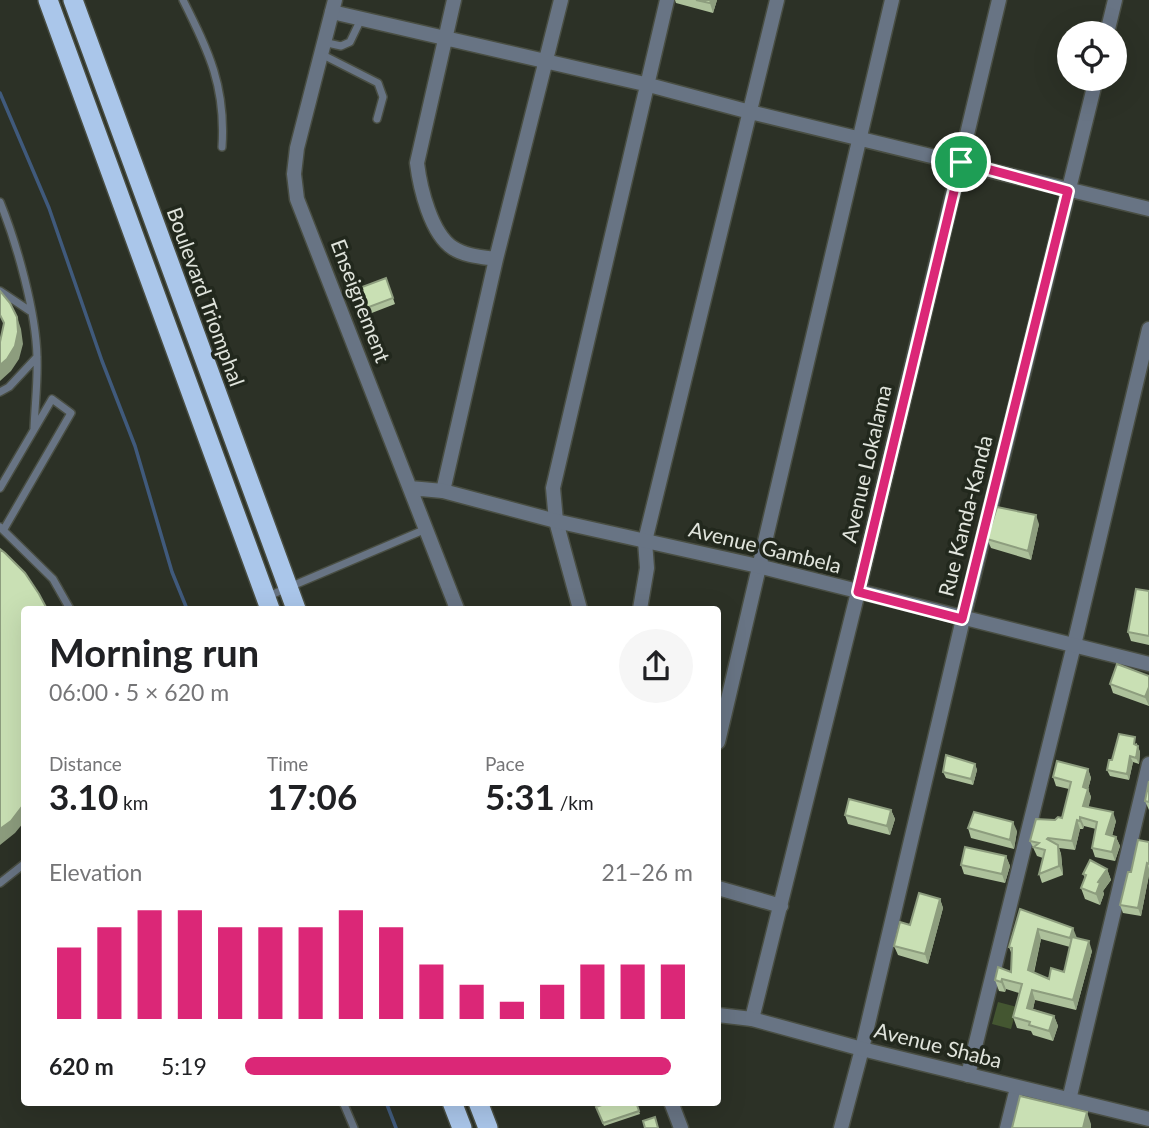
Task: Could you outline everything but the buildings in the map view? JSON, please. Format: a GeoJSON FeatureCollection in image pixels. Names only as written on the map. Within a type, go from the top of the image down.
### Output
{"type":"FeatureCollection","features":[{"type":"Feature","properties":{"kind":"highway"},"geometry":{"type":"LineString","coordinates":[[48,0],[268,603]]}},
{"type":"Feature","properties":{"kind":"highway","name":"Boulevard Triomphal"},"geometry":{"type":"LineString","coordinates":[[73,0],[295,606]]}},
{"type":"Feature","properties":{"kind":"highway"},"geometry":{"type":"LineString","coordinates":[[454,1106],[462,1128]]}},
{"type":"Feature","properties":{"kind":"highway"},"geometry":{"type":"LineString","coordinates":[[480,1106],[488,1128]]}},
{"type":"Feature","properties":{"kind":"street"},"geometry":{"type":"LineString","coordinates":[[454,0],[417,163],[420,186],[440,235],[451,247],[466,254],[496,259]]}},
{"type":"Feature","properties":{"kind":"street"},"geometry":{"type":"LineString","coordinates":[[443,491],[496,259],[561,0]]}},
{"type":"Feature","properties":{"kind":"street"},"geometry":{"type":"LineString","coordinates":[[579,606],[556,521],[553,488],[667,0]]}},
{"type":"Feature","properties":{"kind":"street"},"geometry":{"type":"LineString","coordinates":[[641,606],[647,568],[645,541],[777,0]]}},
{"type":"Feature","properties":{"kind":"street"},"geometry":{"type":"LineString","coordinates":[[721,729],[892,0]]}},
{"type":"Feature","properties":{"kind":"street","name":"Avenue Lokalama"},"geometry":{"type":"LineString","coordinates":[[752,1019],[858,592],[999,0]]}},
{"type":"Feature","properties":{"kind":"street"},"geometry":{"type":"LineString","coordinates":[[1110,21],[1115,0]]}},
{"type":"Feature","properties":{"kind":"street"},"geometry":{"type":"LineString","coordinates":[[333,6],[362,19],[649,85],[750,113],[1149,209]]}},
{"type":"Feature","properties":{"kind":"street","name":"Enseignement"},"geometry":{"type":"LineString","coordinates":[[333,6],[297,148],[294,174],[298,199],[456,606]]}},
{"type":"Feature","properties":{"kind":"street","name":"Rue Kanda-Kanda"},"geometry":{"type":"LineString","coordinates":[[841,1128],[862,1049],[962,619],[1093,91]]}},
{"type":"Feature","properties":{"kind":"street"},"geometry":{"type":"LineString","coordinates":[[968,1075],[1149,329]]}},
{"type":"Feature","properties":{"kind":"street","name":"Avenue Gambela"},"geometry":{"type":"LineString","coordinates":[[410,488],[443,491],[556,521],[758,566],[1149,664]]}},
{"type":"Feature","properties":{"kind":"street"},"geometry":{"type":"LineString","coordinates":[[1069,1100],[1149,764]]}},
{"type":"Feature","properties":{"kind":"street"},"geometry":{"type":"LineString","coordinates":[[721,889],[781,906]]}},
{"type":"Feature","properties":{"kind":"street","name":"Avenue Shaba"},"geometry":{"type":"LineString","coordinates":[[721,1015],[752,1019],[862,1049],[1149,1119]]}},
{"type":"Feature","properties":{"kind":"street"},"geometry":{"type":"LineString","coordinates":[[1007,1128],[1017,1088]]}},
{"type":"Feature","properties":{"kind":"street"},"geometry":{"type":"LineString","coordinates":[[673,1106],[681,1128]]}},
{"type":"Feature","properties":{"kind":"lane"},"geometry":{"type":"LineString","coordinates":[[183,0],[215,69],[221,92],[222,147]]}},
{"type":"Feature","properties":{"kind":"lane"},"geometry":{"type":"LineString","coordinates":[[322,48],[350,42],[362,19]]}},
{"type":"Feature","properties":{"kind":"lane"},"geometry":{"type":"LineString","coordinates":[[322,48],[379,83],[383,97],[377,119]]}},
{"type":"Feature","properties":{"kind":"lane"},"geometry":{"type":"LineString","coordinates":[[0,202],[30,311],[37,357],[34,430]]}},
{"type":"Feature","properties":{"kind":"lane"},"geometry":{"type":"LineString","coordinates":[[0,291],[30,311]]}},
{"type":"Feature","properties":{"kind":"lane"},"geometry":{"type":"LineString","coordinates":[[0,392],[9,387],[37,357]]}},
{"type":"Feature","properties":{"kind":"lane"},"geometry":{"type":"LineString","coordinates":[[0,488],[52,399],[71,413],[2,528],[52,579],[68,606]]}},
{"type":"Feature","properties":{"kind":"lane"},"geometry":{"type":"LineString","coordinates":[[268,603],[288,588],[426,529]]}},
{"type":"Feature","properties":{"kind":"lane"},"geometry":{"type":"LineString","coordinates":[[0,883],[21,866]]}},
{"type":"Feature","properties":{"kind":"lane"},"geometry":{"type":"LineString","coordinates":[[345,1106],[354,1128]]}},
{"type":"Feature","properties":{"kind":"green space"},"geometry":{"type":"Polygon","coordinates":[[[998,1002],[1017,1007],[1011,1029],[992,1024],[998,1002]]]}},
{"type":"Feature","properties":{"kind":"waterway"},"geometry":{"type":"LineString","coordinates":[[0,93],[49,208],[102,361],[135,446],[172,572],[186,606]]}},
{"type":"Feature","properties":{"kind":"waterway"},"geometry":{"type":"LineString","coordinates":[[388,1106],[396,1128]]}},
{"type":"Feature","properties":{"kind":"route"},"geometry":{"type":"LineString","coordinates":[[961,162],[1068,191],[962,619],[858,592],[961,162]]}}]}
